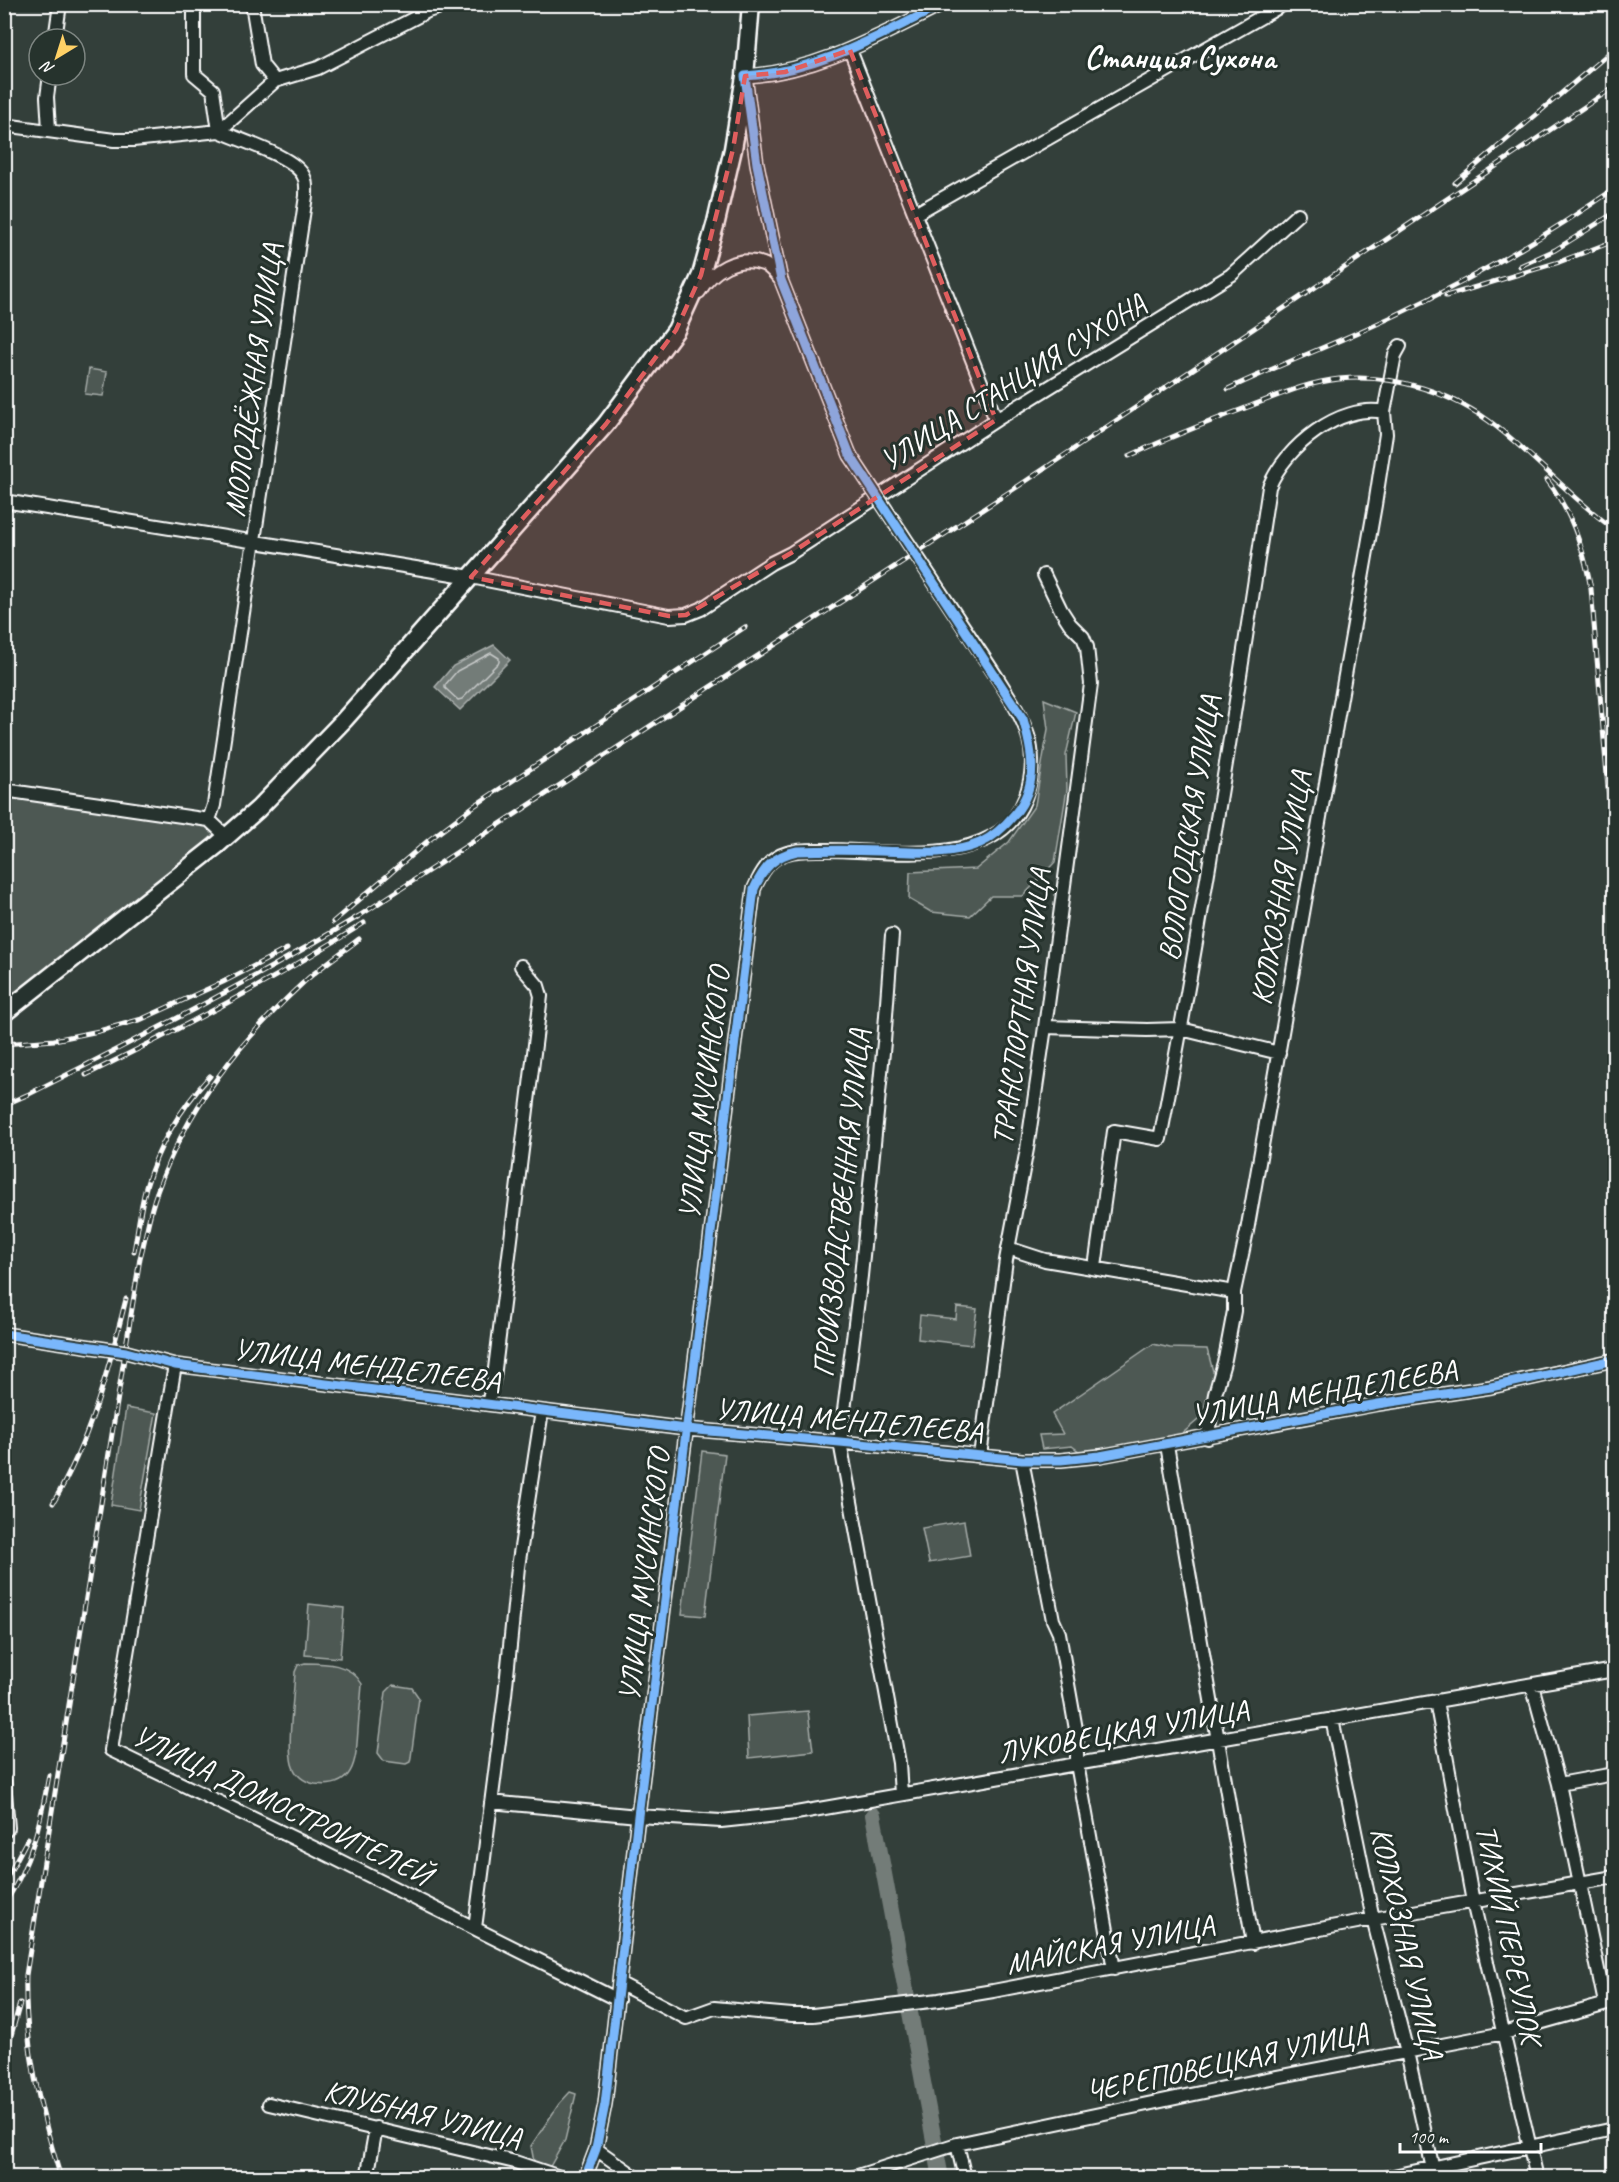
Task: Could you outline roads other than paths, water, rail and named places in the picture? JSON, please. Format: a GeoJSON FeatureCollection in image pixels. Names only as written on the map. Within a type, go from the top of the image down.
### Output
{"type":"FeatureCollection","features":[{"type":"Feature","properties":{"kind":"main road"},"geometry":{"type":"LineString","coordinates":[[4,1013],[227,837],[258,809],[344,720],[606,424],[676,330],[701,275],[717,222],[734,149],[746,76],[751,4]]}},
{"type":"Feature","properties":{"kind":"street"},"geometry":{"type":"LineString","coordinates":[[57,27],[60,4]]}},
{"type":"Feature","properties":{"kind":"street"},"geometry":{"type":"LineString","coordinates":[[194,4],[194,74],[213,90],[219,131]]}},
{"type":"Feature","properties":{"kind":"street"},"geometry":{"type":"LineString","coordinates":[[252,4],[262,65],[275,81]]}},
{"type":"Feature","properties":{"kind":"street"},"geometry":{"type":"LineString","coordinates":[[4,124],[114,140],[219,131],[275,81],[318,68],[424,8],[450,4]]}},
{"type":"Feature","properties":{"kind":"street"},"geometry":{"type":"LineString","coordinates":[[746,76],[766,75],[794,69],[850,50],[944,4]]}},
{"type":"Feature","properties":{"kind":"street"},"geometry":{"type":"LineString","coordinates":[[915,214],[1284,4]]}},
{"type":"Feature","properties":{"kind":"street"},"geometry":{"type":"LineString","coordinates":[[850,50],[996,420]]}},
{"type":"Feature","properties":{"kind":"street","name":"УЛИЦА МУСИНСКОГО"},"geometry":{"type":"LineString","coordinates":[[585,2178],[596,2149],[606,2104],[638,1816],[751,905],[758,880],[770,862],[784,853],[813,850],[918,853],[954,850],[981,843],[1003,829],[1022,805],[1032,779],[1032,748],[1023,719],[850,455],[781,280],[757,164],[746,76]]}},
{"type":"Feature","properties":{"kind":"street"},"geometry":{"type":"LineString","coordinates":[[48,87],[46,97],[49,129]]}},
{"type":"Feature","properties":{"kind":"street","name":"МОЛОДЁЖНАЯ УЛИЦА"},"geometry":{"type":"LineString","coordinates":[[209,820],[214,806],[306,196],[303,174],[291,163],[219,131]]}},
{"type":"Feature","properties":{"kind":"street","name":"УЛИЦА СТАНЦИЯ СУХОНА"},"geometry":{"type":"LineString","coordinates":[[4,501],[471,577],[669,616],[686,615],[701,609],[771,563],[791,554],[996,420],[1231,275],[1298,214]]}},
{"type":"Feature","properties":{"kind":"street"},"geometry":{"type":"LineString","coordinates":[[676,330],[704,284],[723,266],[744,262],[765,264],[781,280]]}},
{"type":"Feature","properties":{"kind":"street","name":"КОЛХОЗНАЯ УЛИЦА"},"geometry":{"type":"LineString","coordinates":[[1207,1437],[1232,1322],[1234,1292],[1250,1220],[1375,505],[1386,434],[1384,412],[1395,355],[1400,346]]}},
{"type":"Feature","properties":{"kind":"street","name":"ВОЛОГОДСКАЯ УЛИЦА"},"geometry":{"type":"LineString","coordinates":[[1095,1267],[1114,1131],[1160,1139],[1220,803],[1269,487],[1278,469],[1299,444],[1310,435],[1359,411],[1384,412]]}},
{"type":"Feature","properties":{"kind":"street","name":"ТРАНСПОРТНАЯ УЛИЦА"},"geometry":{"type":"LineString","coordinates":[[980,1456],[1008,1248],[1027,1149],[1045,1027],[1091,684],[1087,647],[1083,637],[1060,610],[1044,575]]}},
{"type":"Feature","properties":{"kind":"street"},"geometry":{"type":"LineString","coordinates":[[4,790],[209,820],[227,837]]}},
{"type":"Feature","properties":{"kind":"street","name":"ПРОИЗВОДСТВЕННАЯ УЛИЦА"},"geometry":{"type":"LineString","coordinates":[[892,935],[863,1256],[840,1442],[899,1763],[901,1794]]}},
{"type":"Feature","properties":{"kind":"street","name":"УЛИЦА МЕНДЕЛЕЕВА"},"geometry":{"type":"LineString","coordinates":[[488,1404],[494,1377],[541,996],[538,986],[521,966]]}},
{"type":"Feature","properties":{"kind":"street"},"geometry":{"type":"LineString","coordinates":[[1045,1027],[1181,1029],[1279,1053]]}},
{"type":"Feature","properties":{"kind":"street"},"geometry":{"type":"LineString","coordinates":[[1008,1248],[1045,1260],[1234,1292]]}},
{"type":"Feature","properties":{"kind":"street","name":"УЛИЦА МЕНДЕЛЕЕВА"},"geometry":{"type":"LineString","coordinates":[[4,1334],[126,1352],[175,1365],[686,1429],[1022,1460],[1061,1460],[1100,1456],[1167,1445],[1378,1404],[1491,1387],[1614,1360]]}},
{"type":"Feature","properties":{"kind":"street","name":"УЛИЦА ДОМОСТРОИТЕЛЕЙ"},"geometry":{"type":"LineString","coordinates":[[175,1365],[111,1750],[618,2000]]}},
{"type":"Feature","properties":{"kind":"street"},"geometry":{"type":"LineString","coordinates":[[475,1928],[505,1695],[518,1567],[542,1411]]}},
{"type":"Feature","properties":{"kind":"street"},"geometry":{"type":"LineString","coordinates":[[1167,1445],[1253,1942]]}},
{"type":"Feature","properties":{"kind":"street"},"geometry":{"type":"LineString","coordinates":[[1022,1460],[1053,1620],[1061,1644],[1077,1735],[1077,1764],[1114,1969]]}},
{"type":"Feature","properties":{"kind":"street","name":"ЛУКОВЕЦКАЯ УЛИЦА"},"geometry":{"type":"LineString","coordinates":[[491,1802],[638,1816],[721,1821],[796,1813],[1614,1670]]}},
{"type":"Feature","properties":{"kind":"street"},"geometry":{"type":"LineString","coordinates":[[1532,1684],[1559,1784],[1610,2003]]}},
{"type":"Feature","properties":{"kind":"street","name":"ТИХИЙ ПЕРЕУЛОК"},"geometry":{"type":"LineString","coordinates":[[1436,1701],[1473,1902],[1537,2178]]}},
{"type":"Feature","properties":{"kind":"street","name":"КОЛХОЗНАЯ УЛИЦА"},"geometry":{"type":"LineString","coordinates":[[1332,1719],[1373,1919],[1407,2052],[1434,2173]]}},
{"type":"Feature","properties":{"kind":"street"},"geometry":{"type":"LineString","coordinates":[[1559,1784],[1614,1774]]}},
{"type":"Feature","properties":{"kind":"street"},"geometry":{"type":"LineString","coordinates":[[4,1781],[8,1828],[4,1832]]}},
{"type":"Feature","properties":{"kind":"street","name":"МАЙСКАЯ УЛИЦА"},"geometry":{"type":"LineString","coordinates":[[619,1983],[686,2018],[714,2008],[792,2015],[883,2007],[1114,1969],[1373,1919],[1614,1877]]}},
{"type":"Feature","properties":{"kind":"street","name":"ЧЕРЕПОВЕЦКАЯ УЛИЦА"},"geometry":{"type":"LineString","coordinates":[[851,2178],[957,2144],[1266,2079],[1504,2033],[1610,2003]]}},
{"type":"Feature","properties":{"kind":"street","name":"КЛУБНАЯ УЛИЦА"},"geometry":{"type":"LineString","coordinates":[[269,2104],[515,2162],[563,2178]]}},
{"type":"Feature","properties":{"kind":"street"},"geometry":{"type":"LineString","coordinates":[[367,2178],[376,2128]]}},
{"type":"Feature","properties":{"kind":"street"},"geometry":{"type":"LineString","coordinates":[[1384,2178],[1434,2173],[1614,2129]]}},
{"type":"Feature","properties":{"kind":"street"},"geometry":{"type":"LineString","coordinates":[[957,2144],[965,2178]]}},
{"type":"Feature","properties":{"kind":"street"},"geometry":{"type":"LineString","coordinates":[[596,2149],[637,2178]]}},
{"type":"Feature","properties":{"kind":"water"},"geometry":{"type":"Polygon","coordinates":[[[494,645],[510,660],[460,710],[435,687],[453,666],[494,645]]]}},
{"type":"Feature","properties":{"kind":"waterway"},"geometry":{"type":"LineString","coordinates":[[873,1815],[941,2178]]}},
{"type":"Feature","properties":{"kind":"railway"},"geometry":{"type":"LineString","coordinates":[[1455,183],[1614,49]]}},
{"type":"Feature","properties":{"kind":"railway"},"geometry":{"type":"LineString","coordinates":[[4,1105],[195,1008],[359,916],[1020,485],[1614,87]]}},
{"type":"Feature","properties":{"kind":"railway"},"geometry":{"type":"LineString","coordinates":[[1228,389],[1375,325],[1452,287],[1535,240],[1614,189]]}},
{"type":"Feature","properties":{"kind":"railway"},"geometry":{"type":"LineString","coordinates":[[1520,266],[1555,250],[1614,213]]}},
{"type":"Feature","properties":{"kind":"railway"},"geometry":{"type":"LineString","coordinates":[[1446,296],[1559,262],[1614,241]]}},
{"type":"Feature","properties":{"kind":"railway"},"geometry":{"type":"LineString","coordinates":[[1129,456],[1203,424],[1304,386],[1339,379],[1381,379],[1443,395],[1480,415],[1512,439],[1584,505],[1614,529]]}},
{"type":"Feature","properties":{"kind":"railway"},"geometry":{"type":"LineString","coordinates":[[1547,480],[1556,492],[1576,532],[1591,589],[1610,810]]}},
{"type":"Feature","properties":{"kind":"railway"},"geometry":{"type":"LineString","coordinates":[[333,922],[429,840],[474,806],[745,627]]}},
{"type":"Feature","properties":{"kind":"railway"},"geometry":{"type":"LineString","coordinates":[[86,1075],[227,1003],[364,923]]}},
{"type":"Feature","properties":{"kind":"railway"},"geometry":{"type":"LineString","coordinates":[[61,2178],[35,2078],[28,2027],[26,1975],[140,1258],[157,1192],[169,1161],[200,1104],[218,1077],[281,1004],[311,975],[359,939]]}},
{"type":"Feature","properties":{"kind":"railway"},"geometry":{"type":"LineString","coordinates":[[4,1044],[54,1040],[142,1019],[223,982],[287,949]]}},
{"type":"Feature","properties":{"kind":"railway"},"geometry":{"type":"LineString","coordinates":[[134,1251],[144,1195],[157,1157],[171,1128],[189,1101],[210,1076]]}},
{"type":"Feature","properties":{"kind":"railway"},"geometry":{"type":"LineString","coordinates":[[53,1503],[78,1454],[97,1404],[126,1299]]}},
{"type":"Feature","properties":{"kind":"railway"},"geometry":{"type":"LineString","coordinates":[[4,1904],[21,1874],[34,1842],[49,1775]]}},
{"type":"Feature","properties":{"kind":"railway"},"geometry":{"type":"LineString","coordinates":[[4,1883],[28,1838]]}},
{"type":"Feature","properties":{"kind":"railway"},"geometry":{"type":"LineString","coordinates":[[4,2061],[20,2003]]}},
{"type":"Feature","properties":{"kind":"district","name":"Станция Сухона"},"geometry":{"type":"Point","coordinates":[1180,57]}}]}
